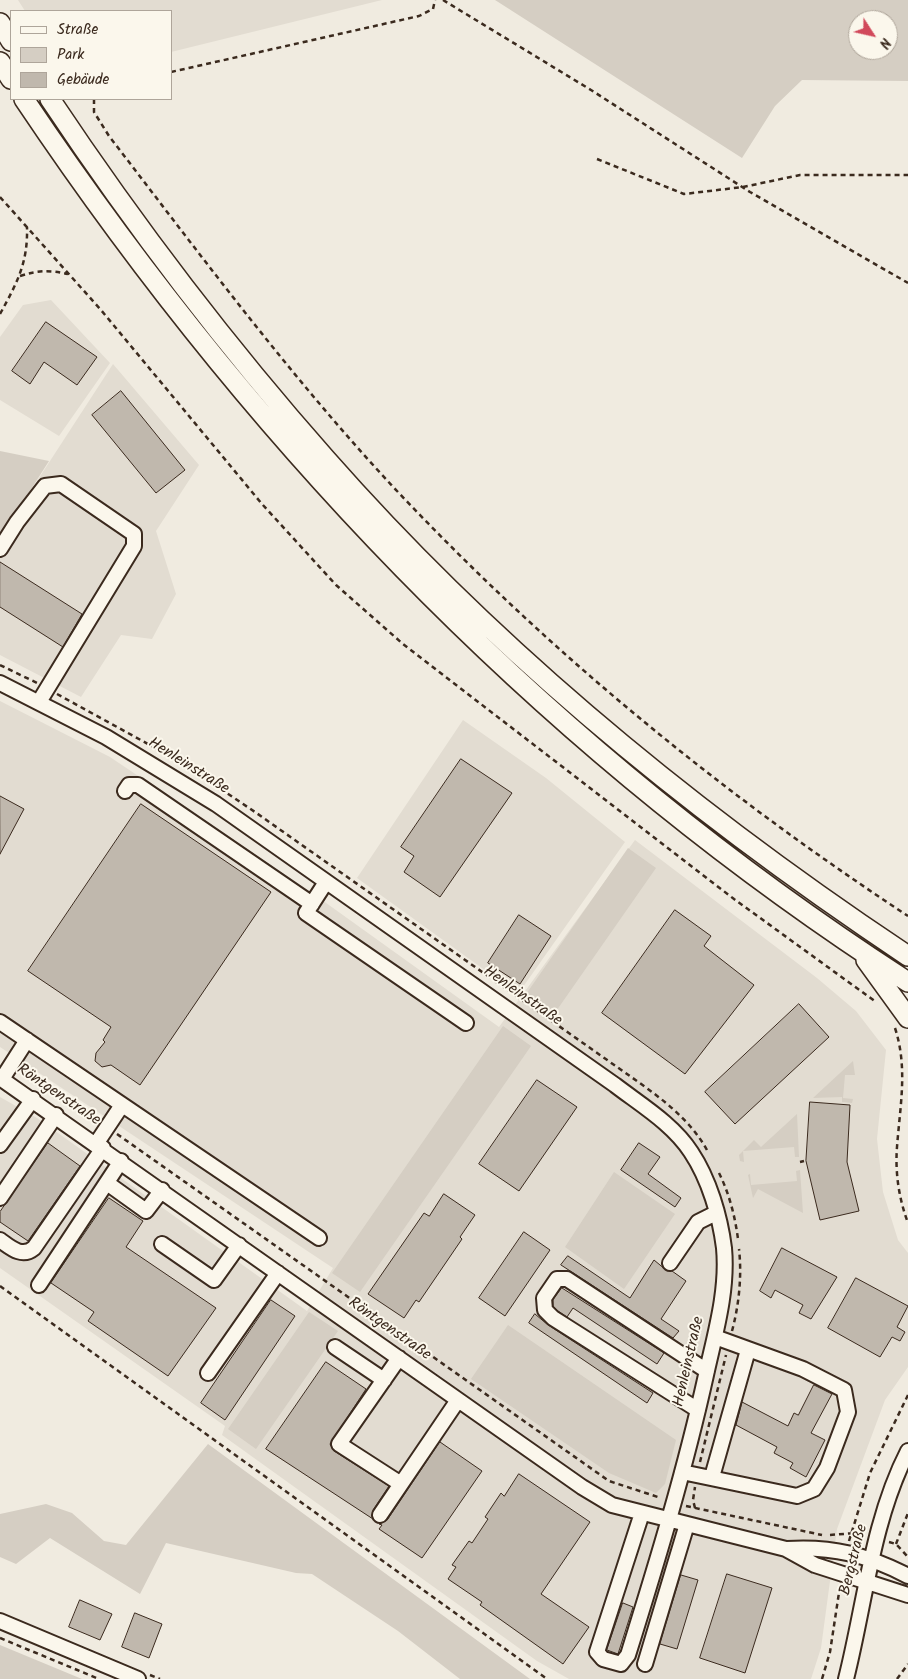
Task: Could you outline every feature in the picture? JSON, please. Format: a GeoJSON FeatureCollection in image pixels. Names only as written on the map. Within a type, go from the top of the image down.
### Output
{"type":"FeatureCollection","features":[{"type":"Feature","properties":{"kind":"highway"},"geometry":{"type":"LineString","coordinates":[[0,23],[10,39]]}},
{"type":"Feature","properties":{"kind":"highway"},"geometry":{"type":"LineString","coordinates":[[0,62],[10,77]]}},
{"type":"Feature","properties":{"kind":"highway"},"geometry":{"type":"LineString","coordinates":[[25,100],[91,196],[194,334],[313,474],[384,551],[519,682],[615,765],[762,881],[857,949],[908,982]]}},
{"type":"Feature","properties":{"kind":"highway"},"geometry":{"type":"LineString","coordinates":[[51,100],[108,184],[217,328],[328,461],[398,536],[546,678],[674,787],[775,864],[908,956]]}},
{"type":"Feature","properties":{"kind":"highway"},"geometry":{"type":"LineString","coordinates":[[857,949],[894,997],[900,1020]]}},
{"type":"Feature","properties":{"kind":"street"},"geometry":{"type":"LineString","coordinates":[[0,549],[17,522],[45,486],[61,484],[134,534],[134,546],[39,702]]}},
{"type":"Feature","properties":{"kind":"street","name":"Henleinstraße"},"geometry":{"type":"LineString","coordinates":[[0,683],[106,737],[216,804],[515,1013],[663,1121],[691,1151],[711,1193],[716,1213],[724,1248],[724,1288],[715,1337],[670,1520],[628,1655],[621,1664],[603,1659],[597,1652],[642,1512]]}},
{"type":"Feature","properties":{"kind":"street"},"geometry":{"type":"LineString","coordinates":[[125,791],[129,785],[138,785],[312,904]]}},
{"type":"Feature","properties":{"kind":"street"},"geometry":{"type":"LineString","coordinates":[[326,882],[306,914],[466,1023]]}},
{"type":"Feature","properties":{"kind":"street"},"geometry":{"type":"LineString","coordinates":[[1,1015],[27,1040],[319,1238]]}},
{"type":"Feature","properties":{"kind":"street"},"geometry":{"type":"LineString","coordinates":[[1,1078],[27,1040]]}},
{"type":"Feature","properties":{"kind":"street","name":"Röntgenstraße"},"geometry":{"type":"LineString","coordinates":[[1,1078],[582,1487],[612,1504],[786,1549],[815,1565],[908,1595]]}},
{"type":"Feature","properties":{"kind":"street"},"geometry":{"type":"LineString","coordinates":[[0,1145],[33,1099]]}},
{"type":"Feature","properties":{"kind":"street"},"geometry":{"type":"LineString","coordinates":[[0,1240],[22,1253],[28,1253],[34,1248],[99,1146],[107,1127],[122,1105]]}},
{"type":"Feature","properties":{"kind":"street"},"geometry":{"type":"LineString","coordinates":[[0,1198],[56,1115]]}},
{"type":"Feature","properties":{"kind":"street"},"geometry":{"type":"LineString","coordinates":[[39,1284],[121,1161]]}},
{"type":"Feature","properties":{"kind":"street"},"geometry":{"type":"LineString","coordinates":[[107,1183],[146,1211],[162,1190]]}},
{"type":"Feature","properties":{"kind":"street"},"geometry":{"type":"LineString","coordinates":[[670,1263],[698,1222],[716,1213]]}},
{"type":"Feature","properties":{"kind":"street"},"geometry":{"type":"LineString","coordinates":[[162,1244],[214,1280],[239,1245]]}},
{"type":"Feature","properties":{"kind":"street"},"geometry":{"type":"LineString","coordinates":[[208,1373],[278,1272]]}},
{"type":"Feature","properties":{"kind":"street"},"geometry":{"type":"LineString","coordinates":[[698,1410],[553,1318],[545,1310],[544,1298],[556,1279],[567,1279],[707,1371]]}},
{"type":"Feature","properties":{"kind":"street"},"geometry":{"type":"LineString","coordinates":[[682,1472],[797,1496],[814,1488],[827,1468],[848,1412],[844,1390],[804,1369],[715,1337]]}},
{"type":"Feature","properties":{"kind":"street"},"geometry":{"type":"LineString","coordinates":[[335,1347],[384,1380]]}},
{"type":"Feature","properties":{"kind":"street"},"geometry":{"type":"LineString","coordinates":[[712,1477],[748,1350]]}},
{"type":"Feature","properties":{"kind":"street"},"geometry":{"type":"LineString","coordinates":[[399,1358],[340,1444],[401,1484]]}},
{"type":"Feature","properties":{"kind":"street"},"geometry":{"type":"LineString","coordinates":[[380,1515],[458,1400]]}},
{"type":"Feature","properties":{"kind":"street","name":"Bergstraße"},"geometry":{"type":"LineString","coordinates":[[846,1679],[871,1560],[888,1502],[908,1451]]}},
{"type":"Feature","properties":{"kind":"street"},"geometry":{"type":"LineString","coordinates":[[645,1664],[687,1524]]}},
{"type":"Feature","properties":{"kind":"street","name":"Röntgenstraße"},"geometry":{"type":"LineString","coordinates":[[786,1549],[817,1547],[846,1551],[908,1576]]}},
{"type":"Feature","properties":{"kind":"street"},"geometry":{"type":"LineString","coordinates":[[0,1621],[138,1679]]}},
{"type":"Feature","properties":{"kind":"path"},"geometry":{"type":"LineString","coordinates":[[172,72],[419,16],[433,9],[435,0]]}},
{"type":"Feature","properties":{"kind":"path"},"geometry":{"type":"LineString","coordinates":[[443,0],[591,90],[742,187],[908,283]]}},
{"type":"Feature","properties":{"kind":"path"},"geometry":{"type":"LineString","coordinates":[[94,100],[94,112],[109,136],[274,348],[335,422],[397,490],[499,595],[655,732],[823,860],[908,916]]}},
{"type":"Feature","properties":{"kind":"path"},"geometry":{"type":"LineString","coordinates":[[597,158],[684,194],[742,187],[800,175],[908,175]]}},
{"type":"Feature","properties":{"kind":"path"},"geometry":{"type":"LineString","coordinates":[[0,197],[69,275],[256,497],[336,585],[403,644],[734,899],[882,1007]]}},
{"type":"Feature","properties":{"kind":"path"},"geometry":{"type":"LineString","coordinates":[[0,314],[20,276],[27,248],[27,226]]}},
{"type":"Feature","properties":{"kind":"path"},"geometry":{"type":"LineString","coordinates":[[20,276],[43,270],[69,275]]}},
{"type":"Feature","properties":{"kind":"path"},"geometry":{"type":"LineString","coordinates":[[900,1020],[904,1074],[897,1149],[899,1190],[908,1223]]}},
{"type":"Feature","properties":{"kind":"path"},"geometry":{"type":"LineString","coordinates":[[12,1062],[609,1481],[674,1503],[788,1529],[825,1535],[851,1534],[870,1473],[908,1395]]}},
{"type":"Feature","properties":{"kind":"path"},"geometry":{"type":"LineString","coordinates":[[0,1286],[547,1679]]}},
{"type":"Feature","properties":{"kind":"path"},"geometry":{"type":"LineString","coordinates":[[908,1513],[896,1544],[908,1557]]}},
{"type":"Feature","properties":{"kind":"path"},"geometry":{"type":"LineString","coordinates":[[822,1679],[830,1652],[842,1574]]}},
{"type":"Feature","properties":{"kind":"path"},"geometry":{"type":"LineString","coordinates":[[0,1638],[99,1679]]}},
{"type":"Feature","properties":{"kind":"path"},"geometry":{"type":"LineString","coordinates":[[897,1679],[908,1664]]}},
{"type":"Feature","properties":{"kind":"shaded area"},"geometry":{"type":"Polygon","coordinates":[[[18,0],[382,0],[172,52],[172,10],[24,10],[18,0]]]}},
{"type":"Feature","properties":{"kind":"shaded area"},"geometry":{"type":"Polygon","coordinates":[[[51,300],[110,363],[59,436],[0,400],[0,337],[23,305],[51,300]]]}},
{"type":"Feature","properties":{"kind":"shaded area"},"geometry":{"type":"Polygon","coordinates":[[[113,364],[199,465],[156,531],[176,594],[152,639],[121,635],[81,697],[0,655],[0,538],[113,364]]]}},
{"type":"Feature","properties":{"kind":"shaded area"},"geometry":{"type":"Polygon","coordinates":[[[0,701],[110,757],[308,890],[499,1027],[635,840],[817,978],[856,1011],[886,1050],[877,1139],[883,1192],[898,1240],[908,1253],[908,1367],[885,1400],[837,1529],[821,1648],[811,1679],[569,1679],[537,1661],[222,1435],[225,1426],[0,1268],[0,1097],[37,1118],[307,1311],[333,1268],[0,1047],[0,701]]]}},
{"type":"Feature","properties":{"kind":"shaded area"},"geometry":{"type":"Polygon","coordinates":[[[463,720],[546,778],[625,842],[518,994],[357,878],[463,720]]]}},
{"type":"Feature","properties":{"kind":"green space"},"geometry":{"type":"Polygon","coordinates":[[[495,0],[908,0],[908,81],[802,80],[775,106],[742,158],[495,0]]]}},
{"type":"Feature","properties":{"kind":"green space"},"geometry":{"type":"Polygon","coordinates":[[[0,451],[49,461],[0,538],[0,451]]]}},
{"type":"Feature","properties":{"kind":"green space"},"geometry":{"type":"Polygon","coordinates":[[[628,848],[656,868],[552,1017],[524,997],[628,848]]]}},
{"type":"Feature","properties":{"kind":"green space"},"geometry":{"type":"Polygon","coordinates":[[[503,1026],[531,1046],[360,1292],[332,1273],[503,1026]]]}},
{"type":"Feature","properties":{"kind":"green space"},"geometry":{"type":"Polygon","coordinates":[[[853,1061],[855,1075],[845,1075],[843,1098],[853,1099],[852,1103],[842,1102],[842,1097],[813,1098],[853,1061]]]}},
{"type":"Feature","properties":{"kind":"green space"},"geometry":{"type":"Polygon","coordinates":[[[797,1114],[799,1157],[795,1157],[794,1147],[743,1151],[754,1140],[761,1147],[797,1114]]]}},
{"type":"Feature","properties":{"kind":"green space"},"geometry":{"type":"Polygon","coordinates":[[[743,1151],[744,1162],[740,1161],[739,1155],[743,1151]]]}},
{"type":"Feature","properties":{"kind":"green space"},"geometry":{"type":"Polygon","coordinates":[[[800,1170],[803,1213],[758,1189],[753,1198],[748,1175],[750,1174],[751,1185],[797,1181],[796,1171],[800,1170]]]}},
{"type":"Feature","properties":{"kind":"green space"},"geometry":{"type":"Polygon","coordinates":[[[614,1172],[675,1214],[624,1289],[565,1247],[614,1172]]]}},
{"type":"Feature","properties":{"kind":"green space"},"geometry":{"type":"Polygon","coordinates":[[[309,1312],[338,1331],[256,1449],[228,1429],[309,1312]]]}},
{"type":"Feature","properties":{"kind":"green space"},"geometry":{"type":"Polygon","coordinates":[[[508,1325],[676,1440],[665,1484],[656,1493],[609,1473],[471,1379],[508,1325]]]}},
{"type":"Feature","properties":{"kind":"green space"},"geometry":{"type":"Polygon","coordinates":[[[208,1444],[530,1679],[460,1679],[398,1631],[312,1574],[296,1573],[166,1543],[140,1594],[50,1538],[16,1564],[0,1557],[0,1514],[46,1504],[72,1513],[104,1541],[126,1545],[208,1444]]]}},
{"type":"Feature","properties":{"kind":"green space"},"geometry":{"type":"Polygon","coordinates":[[[0,1645],[82,1679],[0,1679],[0,1645]]]}},
{"type":"Feature","properties":{"kind":"building"},"geometry":{"type":"Polygon","coordinates":[[[46,322],[97,357],[77,385],[44,362],[30,384],[12,371],[46,322]]]}},
{"type":"Feature","properties":{"kind":"building"},"geometry":{"type":"Polygon","coordinates":[[[121,391],[185,470],[156,493],[92,415],[121,391]]]}},
{"type":"Feature","properties":{"kind":"building"},"geometry":{"type":"Polygon","coordinates":[[[0,562],[82,614],[63,647],[0,607],[0,562]]]}},
{"type":"Feature","properties":{"kind":"building"},"geometry":{"type":"Polygon","coordinates":[[[461,759],[512,793],[440,897],[404,872],[414,856],[401,847],[461,759]]]}},
{"type":"Feature","properties":{"kind":"building"},"geometry":{"type":"Polygon","coordinates":[[[0,796],[24,809],[0,854],[0,796]]]}},
{"type":"Feature","properties":{"kind":"building"},"geometry":{"type":"Polygon","coordinates":[[[141,804],[271,892],[140,1085],[111,1065],[102,1067],[95,1061],[96,1053],[105,1042],[103,1040],[111,1027],[28,971],[141,804]]]}},
{"type":"Feature","properties":{"kind":"building"},"geometry":{"type":"Polygon","coordinates":[[[675,910],[711,936],[704,946],[754,985],[685,1074],[602,1013],[675,910]]]}},
{"type":"Feature","properties":{"kind":"building"},"geometry":{"type":"Polygon","coordinates":[[[519,915],[551,936],[520,984],[488,963],[519,915]]]}},
{"type":"Feature","properties":{"kind":"building"},"geometry":{"type":"Polygon","coordinates":[[[799,1004],[829,1037],[735,1124],[705,1092],[799,1004]]]}},
{"type":"Feature","properties":{"kind":"building"},"geometry":{"type":"Polygon","coordinates":[[[537,1080],[577,1107],[519,1191],[479,1164],[537,1080]]]}},
{"type":"Feature","properties":{"kind":"building"},"geometry":{"type":"Polygon","coordinates":[[[810,1102],[850,1105],[847,1162],[859,1211],[820,1220],[806,1161],[810,1102]]]}},
{"type":"Feature","properties":{"kind":"building"},"geometry":{"type":"Polygon","coordinates":[[[48,1143],[80,1166],[28,1241],[0,1222],[0,1212],[48,1143]]]}},
{"type":"Feature","properties":{"kind":"building"},"geometry":{"type":"Polygon","coordinates":[[[639,1143],[660,1157],[648,1174],[681,1198],[675,1207],[621,1170],[639,1143]]]}},
{"type":"Feature","properties":{"kind":"building"},"geometry":{"type":"Polygon","coordinates":[[[444,1194],[475,1215],[460,1237],[462,1239],[419,1302],[416,1300],[404,1318],[368,1294],[424,1213],[429,1216],[444,1194]]]}},
{"type":"Feature","properties":{"kind":"building"},"geometry":{"type":"Polygon","coordinates":[[[109,1198],[143,1221],[126,1247],[216,1308],[168,1376],[88,1321],[94,1312],[51,1283],[109,1198]]]}},
{"type":"Feature","properties":{"kind":"building"},"geometry":{"type":"Polygon","coordinates":[[[524,1232],[550,1250],[505,1316],[479,1298],[524,1232]]]}},
{"type":"Feature","properties":{"kind":"building"},"geometry":{"type":"Polygon","coordinates":[[[782,1248],[837,1277],[811,1319],[799,1313],[803,1305],[775,1290],[771,1298],[760,1291],[782,1248]]]}},
{"type":"Feature","properties":{"kind":"building"},"geometry":{"type":"Polygon","coordinates":[[[568,1256],[630,1298],[654,1260],[666,1270],[672,1271],[686,1281],[661,1319],[679,1331],[673,1338],[561,1265],[568,1256]]]}},
{"type":"Feature","properties":{"kind":"building"},"geometry":{"type":"Polygon","coordinates":[[[856,1278],[908,1306],[897,1327],[905,1332],[900,1341],[892,1337],[880,1357],[828,1328],[856,1278]]]}},
{"type":"Feature","properties":{"kind":"building"},"geometry":{"type":"Polygon","coordinates":[[[562,1288],[664,1353],[657,1364],[573,1308],[567,1317],[558,1311],[553,1306],[553,1300],[562,1288]]]}},
{"type":"Feature","properties":{"kind":"building"},"geometry":{"type":"Polygon","coordinates":[[[271,1300],[295,1316],[225,1420],[201,1403],[271,1300]]]}},
{"type":"Feature","properties":{"kind":"building"},"geometry":{"type":"Polygon","coordinates":[[[535,1314],[548,1325],[653,1393],[647,1403],[529,1323],[535,1314]]]}},
{"type":"Feature","properties":{"kind":"building"},"geometry":{"type":"Polygon","coordinates":[[[326,1362],[366,1389],[330,1444],[334,1451],[389,1486],[373,1510],[373,1519],[266,1449],[326,1362]]]}},
{"type":"Feature","properties":{"kind":"building"},"geometry":{"type":"Polygon","coordinates":[[[814,1385],[832,1394],[811,1433],[825,1440],[806,1477],[790,1468],[793,1463],[774,1453],[777,1447],[736,1425],[742,1402],[788,1426],[794,1413],[798,1415],[814,1385]]]}},
{"type":"Feature","properties":{"kind":"building"},"geometry":{"type":"Polygon","coordinates":[[[440,1442],[482,1471],[422,1558],[379,1529],[382,1525],[379,1524],[387,1520],[440,1442]]]}},
{"type":"Feature","properties":{"kind":"building"},"geometry":{"type":"Polygon","coordinates":[[[519,1474],[590,1522],[541,1594],[589,1627],[563,1664],[480,1605],[482,1602],[448,1579],[456,1567],[452,1565],[469,1541],[472,1543],[488,1519],[485,1517],[501,1493],[504,1496],[519,1474]]]}},
{"type":"Feature","properties":{"kind":"building"},"geometry":{"type":"Polygon","coordinates":[[[727,1574],[772,1588],[745,1673],[700,1658],[727,1574]]]}},
{"type":"Feature","properties":{"kind":"building"},"geometry":{"type":"Polygon","coordinates":[[[681,1575],[698,1580],[677,1649],[660,1644],[681,1575]]]}},
{"type":"Feature","properties":{"kind":"building"},"geometry":{"type":"Polygon","coordinates":[[[80,1600],[112,1614],[100,1640],[69,1627],[80,1600]]]}},
{"type":"Feature","properties":{"kind":"building"},"geometry":{"type":"Polygon","coordinates":[[[623,1603],[633,1607],[618,1654],[607,1650],[623,1603]]]}},
{"type":"Feature","properties":{"kind":"building"},"geometry":{"type":"Polygon","coordinates":[[[135,1613],[162,1624],[149,1658],[122,1647],[135,1613]]]}}]}
